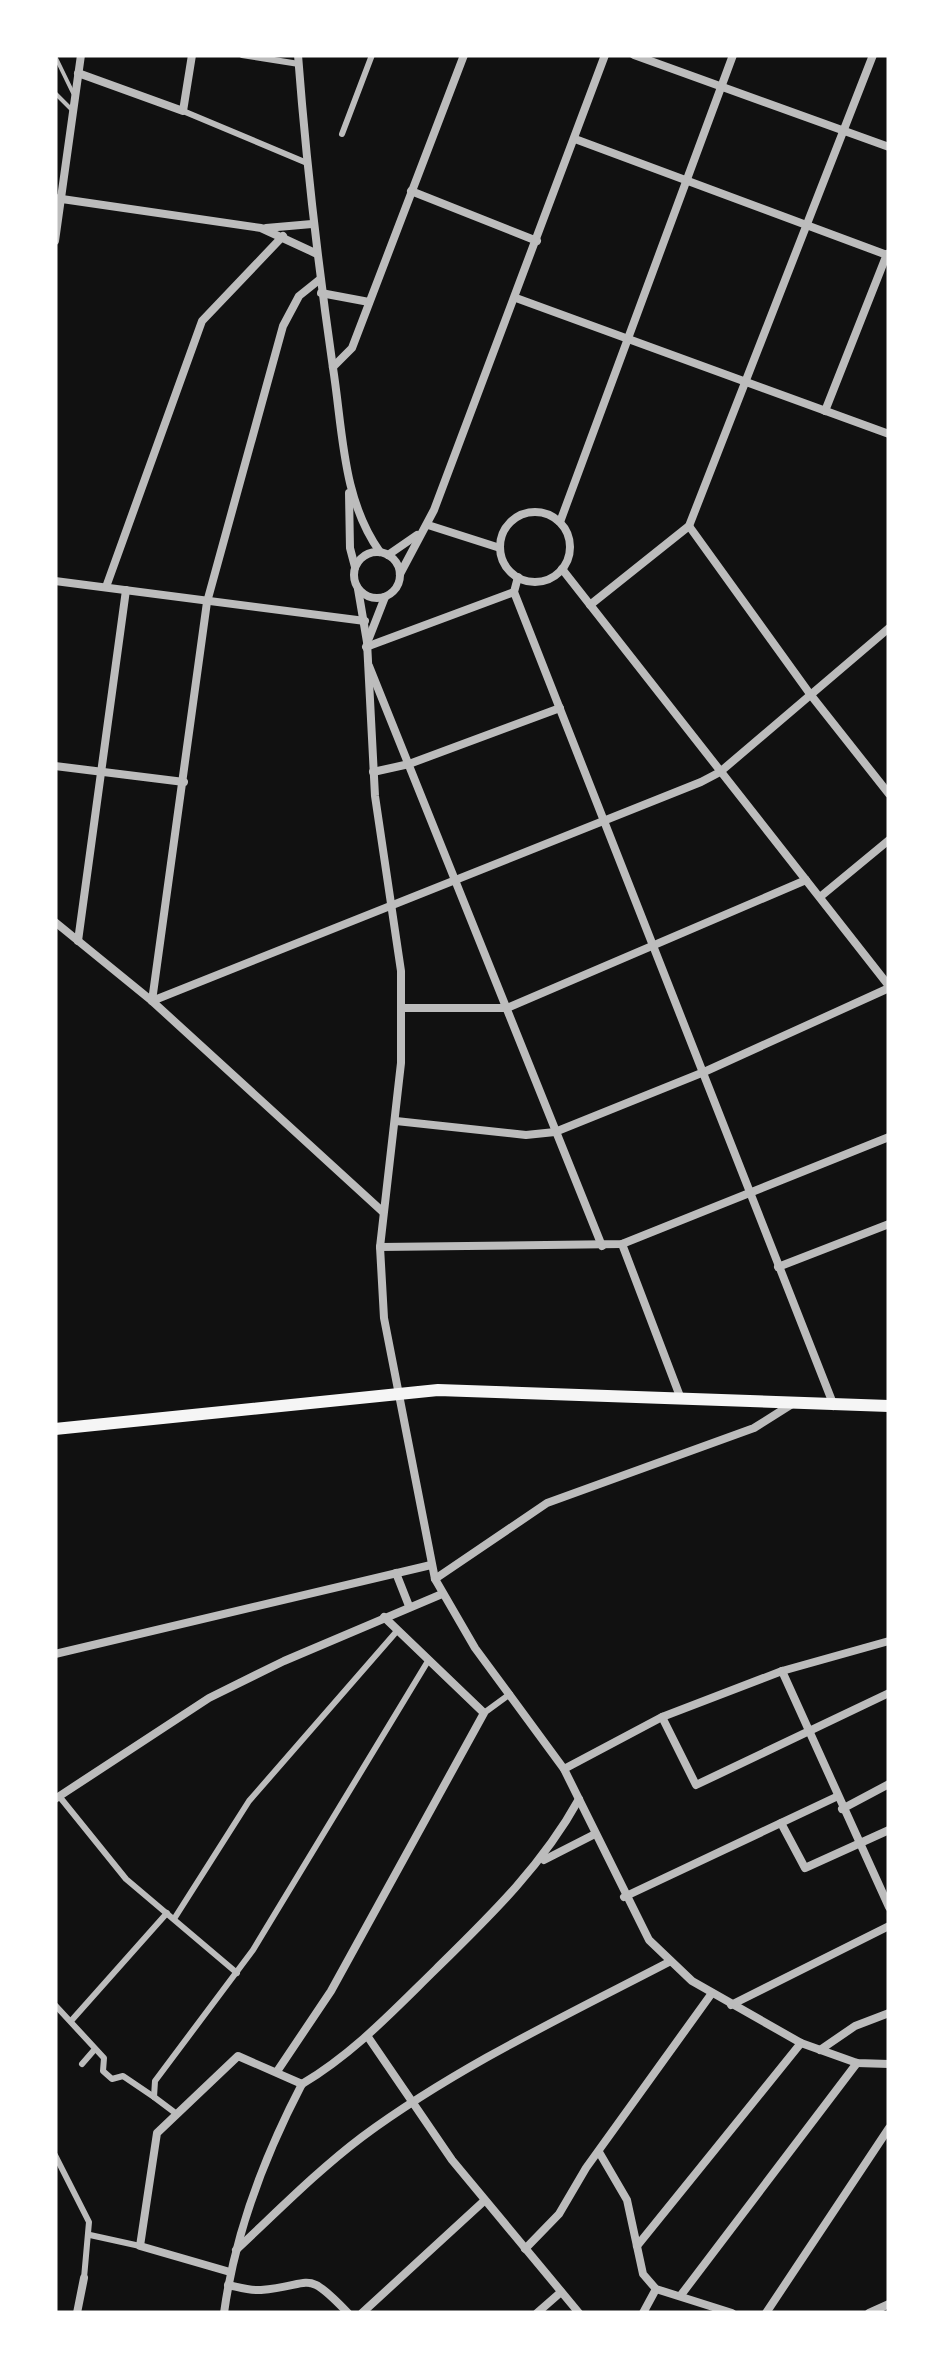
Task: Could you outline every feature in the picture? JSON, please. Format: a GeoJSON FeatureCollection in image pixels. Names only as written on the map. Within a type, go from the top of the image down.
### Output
{"type":"FeatureCollection","features":[{"type":"Feature","properties":{"kind":"main road"},"geometry":{"type":"LineString","coordinates":[[55,1430],[399,1392],[889,1406]]}},
{"type":"Feature","properties":{"kind":"street"},"geometry":{"type":"LineString","coordinates":[[55,241],[81,55]]}},
{"type":"Feature","properties":{"kind":"street"},"geometry":{"type":"LineString","coordinates":[[183,111],[192,55]]}},
{"type":"Feature","properties":{"kind":"street"},"geometry":{"type":"LineString","coordinates":[[242,55],[298,59],[315,253],[349,483],[350,548],[365,621],[373,772],[402,1008],[396,1121],[380,1247],[384,1318],[435,1580],[564,1770],[624,1896],[649,1940],[669,1962],[731,2005],[801,2043],[857,2063],[889,2064]]}},
{"type":"Feature","properties":{"kind":"street"},"geometry":{"type":"LineString","coordinates":[[342,134],[372,55]]}},
{"type":"Feature","properties":{"kind":"street"},"geometry":{"type":"LineString","coordinates":[[333,366],[352,348],[464,55]]}},
{"type":"Feature","properties":{"kind":"street"},"geometry":{"type":"LineString","coordinates":[[367,644],[385,597],[396,588],[426,527],[605,55]]}},
{"type":"Feature","properties":{"kind":"street"},"geometry":{"type":"LineString","coordinates":[[634,55],[889,147]]}},
{"type":"Feature","properties":{"kind":"street"},"geometry":{"type":"LineString","coordinates":[[560,522],[733,55]]}},
{"type":"Feature","properties":{"kind":"street"},"geometry":{"type":"LineString","coordinates":[[590,606],[689,526],[873,55]]}},
{"type":"Feature","properties":{"kind":"street"},"geometry":{"type":"LineString","coordinates":[[78,74],[183,111],[307,163]]}},
{"type":"Feature","properties":{"kind":"street"},"geometry":{"type":"LineString","coordinates":[[576,139],[888,253],[824,411]]}},
{"type":"Feature","properties":{"kind":"street"},"geometry":{"type":"LineString","coordinates":[[411,191],[536,241]]}},
{"type":"Feature","properties":{"kind":"street"},"geometry":{"type":"LineString","coordinates":[[58,198],[262,228],[315,253]]}},
{"type":"Feature","properties":{"kind":"street"},"geometry":{"type":"LineString","coordinates":[[262,228],[312,224]]}},
{"type":"Feature","properties":{"kind":"street"},"geometry":{"type":"LineString","coordinates":[[106,587],[202,321],[283,236]]}},
{"type":"Feature","properties":{"kind":"street"},"geometry":{"type":"LineString","coordinates":[[152,1001],[208,602],[283,326],[299,296],[319,280]]}},
{"type":"Feature","properties":{"kind":"street"},"geometry":{"type":"LineString","coordinates":[[321,293],[369,302]]}},
{"type":"Feature","properties":{"kind":"street"},"geometry":{"type":"LineString","coordinates":[[516,298],[889,434]]}},
{"type":"Feature","properties":{"kind":"street"},"geometry":{"type":"LineString","coordinates":[[349,483],[367,534],[400,574]]}},
{"type":"Feature","properties":{"kind":"street"},"geometry":{"type":"LineString","coordinates":[[542,512],[560,522],[570,545],[562,569],[546,580],[518,577],[505,565],[500,548],[505,528],[521,514],[542,512]]}},
{"type":"Feature","properties":{"kind":"street"},"geometry":{"type":"LineString","coordinates":[[689,526],[810,694],[889,794]]}},
{"type":"Feature","properties":{"kind":"street"},"geometry":{"type":"LineString","coordinates":[[355,567],[365,555],[384,553],[426,527],[500,548]]}},
{"type":"Feature","properties":{"kind":"street"},"geometry":{"type":"LineString","coordinates":[[396,1121],[526,1135],[555,1132],[704,1072],[889,987],[562,569]]}},
{"type":"Feature","properties":{"kind":"street"},"geometry":{"type":"LineString","coordinates":[[518,577],[514,592],[834,1406]]}},
{"type":"Feature","properties":{"kind":"street"},"geometry":{"type":"LineString","coordinates":[[55,581],[365,621]]}},
{"type":"Feature","properties":{"kind":"street"},"geometry":{"type":"LineString","coordinates":[[358,589],[370,597],[385,597]]}},
{"type":"Feature","properties":{"kind":"street"},"geometry":{"type":"LineString","coordinates":[[78,940],[126,590]]}},
{"type":"Feature","properties":{"kind":"street"},"geometry":{"type":"LineString","coordinates":[[367,644],[514,592]]}},
{"type":"Feature","properties":{"kind":"street"},"geometry":{"type":"LineString","coordinates":[[152,1001],[392,908],[720,772],[889,628]]}},
{"type":"Feature","properties":{"kind":"street"},"geometry":{"type":"LineString","coordinates":[[366,659],[602,1246]]}},
{"type":"Feature","properties":{"kind":"street"},"geometry":{"type":"LineString","coordinates":[[373,772],[409,764],[560,708]]}},
{"type":"Feature","properties":{"kind":"street"},"geometry":{"type":"LineString","coordinates":[[55,766],[184,782]]}},
{"type":"Feature","properties":{"kind":"street"},"geometry":{"type":"LineString","coordinates":[[820,898],[889,840]]}},
{"type":"Feature","properties":{"kind":"street"},"geometry":{"type":"LineString","coordinates":[[402,1008],[507,1008],[806,880]]}},
{"type":"Feature","properties":{"kind":"street"},"geometry":{"type":"LineString","coordinates":[[55,922],[152,1001],[384,1212]]}},
{"type":"Feature","properties":{"kind":"street"},"geometry":{"type":"LineString","coordinates":[[380,1247],[622,1244],[889,1137]]}},
{"type":"Feature","properties":{"kind":"street"},"geometry":{"type":"LineString","coordinates":[[778,1266],[889,1224]]}},
{"type":"Feature","properties":{"kind":"street"},"geometry":{"type":"LineString","coordinates":[[622,1244],[681,1399]]}},
{"type":"Feature","properties":{"kind":"street"},"geometry":{"type":"LineString","coordinates":[[435,1580],[548,1502],[754,1428],[792,1404]]}},
{"type":"Feature","properties":{"kind":"street"},"geometry":{"type":"LineString","coordinates":[[55,1654],[431,1565]]}},
{"type":"Feature","properties":{"kind":"street"},"geometry":{"type":"LineString","coordinates":[[396,1573],[409,1606]]}},
{"type":"Feature","properties":{"kind":"street"},"geometry":{"type":"LineString","coordinates":[[237,1973],[122,1875],[57,1798],[209,1698],[442,1594]]}},
{"type":"Feature","properties":{"kind":"street"},"geometry":{"type":"LineString","coordinates":[[384,1617],[484,1713]]}},
{"type":"Feature","properties":{"kind":"street"},"geometry":{"type":"LineString","coordinates":[[71,2021],[170,1916],[248,1801],[396,1631]]}},
{"type":"Feature","properties":{"kind":"street"},"geometry":{"type":"LineString","coordinates":[[564,1770],[662,1716],[782,1671],[889,1642]]}},
{"type":"Feature","properties":{"kind":"street"},"geometry":{"type":"LineString","coordinates":[[154,2097],[155,2082],[237,1973],[322,1842],[428,1661]]}},
{"type":"Feature","properties":{"kind":"street"},"geometry":{"type":"LineString","coordinates":[[782,1671],[889,1907]]}},
{"type":"Feature","properties":{"kind":"street"},"geometry":{"type":"LineString","coordinates":[[662,1716],[696,1784],[889,1693]]}},
{"type":"Feature","properties":{"kind":"street"},"geometry":{"type":"LineString","coordinates":[[278,2070],[341,1974],[484,1713],[510,1694]]}},
{"type":"Feature","properties":{"kind":"street"},"geometry":{"type":"LineString","coordinates":[[842,1809],[889,1784]]}},
{"type":"Feature","properties":{"kind":"street"},"geometry":{"type":"LineString","coordinates":[[624,1896],[836,1797]]}},
{"type":"Feature","properties":{"kind":"street"},"geometry":{"type":"LineString","coordinates":[[224,2313],[236,2250],[277,2132],[302,2084],[368,2037],[540,1863],[579,1799]]}},
{"type":"Feature","properties":{"kind":"street"},"geometry":{"type":"LineString","coordinates":[[781,1823],[805,1868],[889,1830]]}},
{"type":"Feature","properties":{"kind":"street"},"geometry":{"type":"LineString","coordinates":[[540,1863],[595,1834]]}},
{"type":"Feature","properties":{"kind":"street"},"geometry":{"type":"LineString","coordinates":[[731,2005],[889,1926]]}},
{"type":"Feature","properties":{"kind":"street"},"geometry":{"type":"LineString","coordinates":[[236,2250],[360,2139],[414,2101],[669,1962]]}},
{"type":"Feature","properties":{"kind":"street"},"geometry":{"type":"LineString","coordinates":[[525,2249],[559,2214],[598,2152],[712,1993]]}},
{"type":"Feature","properties":{"kind":"street"},"geometry":{"type":"LineString","coordinates":[[55,2006],[104,2058],[104,2070],[112,2079],[124,2076],[174,2112]]}},
{"type":"Feature","properties":{"kind":"street"},"geometry":{"type":"LineString","coordinates":[[820,2050],[855,2026],[889,2013]]}},
{"type":"Feature","properties":{"kind":"street"},"geometry":{"type":"LineString","coordinates":[[368,2037],[484,2201],[580,2313]]}},
{"type":"Feature","properties":{"kind":"street"},"geometry":{"type":"LineString","coordinates":[[637,2246],[801,2043]]}},
{"type":"Feature","properties":{"kind":"street"},"geometry":{"type":"LineString","coordinates":[[82,2064],[95,2048]]}},
{"type":"Feature","properties":{"kind":"street"},"geometry":{"type":"LineString","coordinates":[[140,2246],[157,2133],[174,2112],[231,2060],[245,2056],[302,2084]]}},
{"type":"Feature","properties":{"kind":"street"},"geometry":{"type":"LineString","coordinates":[[681,2295],[857,2063]]}},
{"type":"Feature","properties":{"kind":"street"},"geometry":{"type":"LineString","coordinates":[[766,2313],[889,2128]]}},
{"type":"Feature","properties":{"kind":"street"},"geometry":{"type":"LineString","coordinates":[[598,2152],[627,2200],[644,2274],[656,2289],[732,2313]]}},
{"type":"Feature","properties":{"kind":"street"},"geometry":{"type":"LineString","coordinates":[[55,2156],[89,2222],[76,2313]]}},
{"type":"Feature","properties":{"kind":"street"},"geometry":{"type":"LineString","coordinates":[[362,2313],[484,2201]]}},
{"type":"Feature","properties":{"kind":"street"},"geometry":{"type":"LineString","coordinates":[[90,2235],[230,2272]]}},
{"type":"Feature","properties":{"kind":"street"},"geometry":{"type":"LineString","coordinates":[[228,2285],[260,2290],[301,2280],[314,2282],[348,2313]]}},
{"type":"Feature","properties":{"kind":"street"},"geometry":{"type":"LineString","coordinates":[[643,2313],[656,2289]]}},
{"type":"Feature","properties":{"kind":"street"},"geometry":{"type":"LineString","coordinates":[[537,2313],[561,2292]]}},
{"type":"Feature","properties":{"kind":"street"},"geometry":{"type":"LineString","coordinates":[[869,2313],[889,2304]]}},
{"type":"Feature","properties":{"kind":"lane"},"geometry":{"type":"LineString","coordinates":[[55,56],[75,98]]}},
{"type":"Feature","properties":{"kind":"lane"},"geometry":{"type":"LineString","coordinates":[[55,93],[74,112]]}}]}
